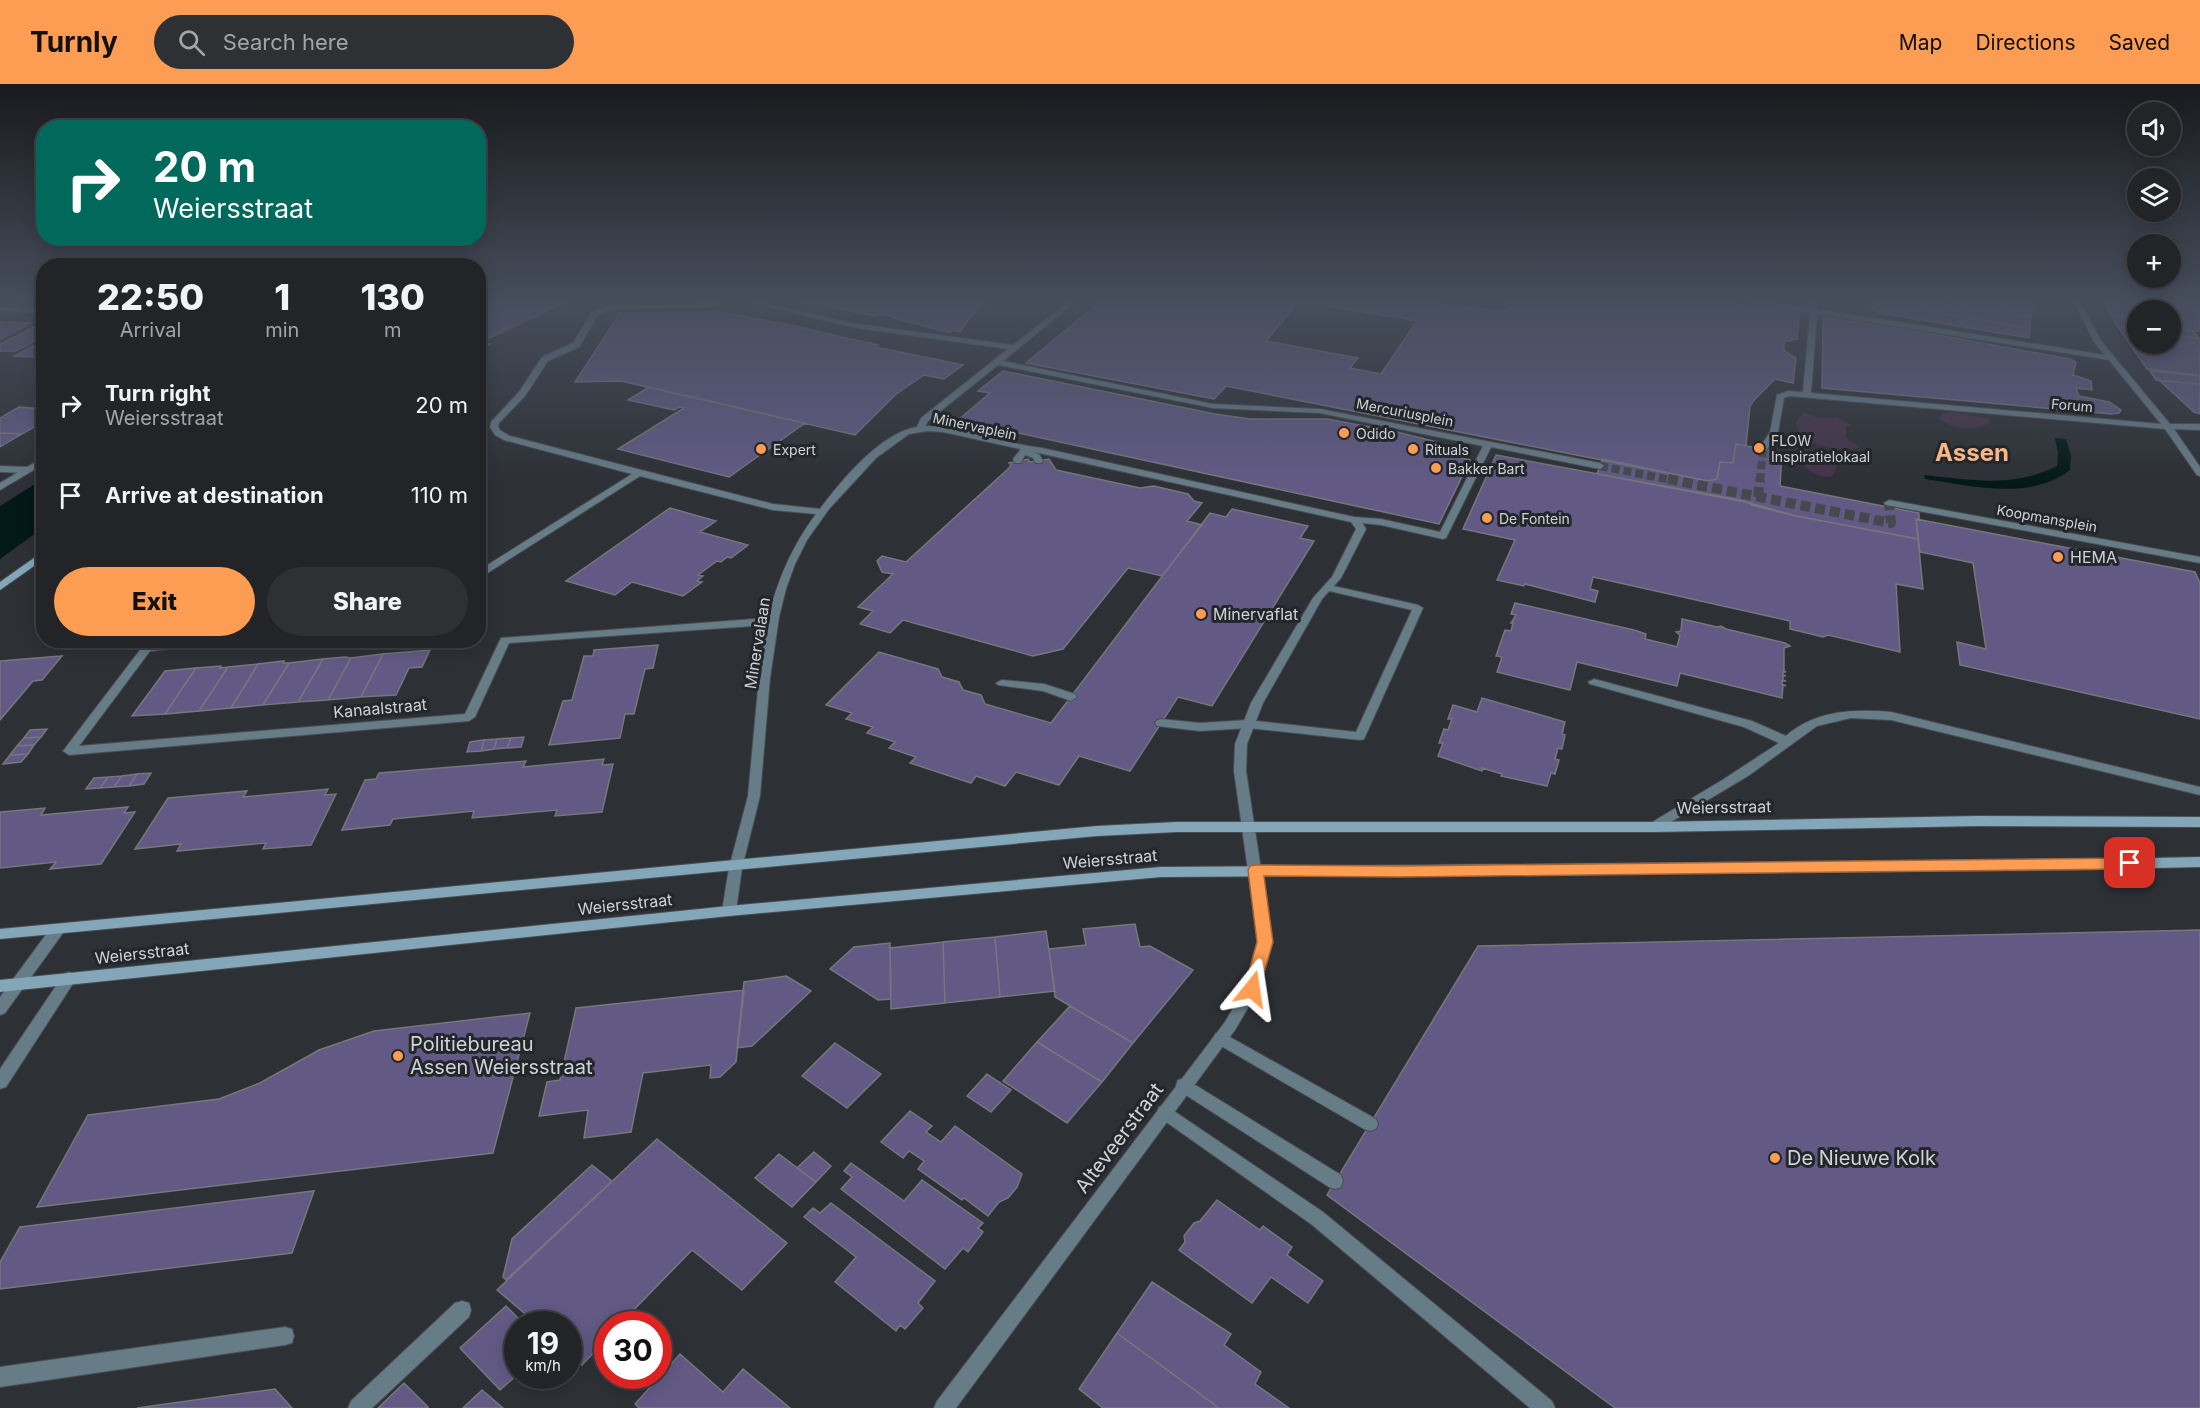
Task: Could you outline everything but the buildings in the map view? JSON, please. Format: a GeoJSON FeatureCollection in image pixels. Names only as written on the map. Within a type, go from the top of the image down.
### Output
{"type":"FeatureCollection","features":[{"type":"Feature","properties":{"kind":"main road"},"geometry":{"type":"LineString","coordinates":[[0,587],[36,560]]}},
{"type":"Feature","properties":{"kind":"main road","name":"Weiersstraat"},"geometry":{"type":"LineString","coordinates":[[0,934],[1097,831],[1177,827],[1654,826],[1979,821],[2200,822]]}},
{"type":"Feature","properties":{"kind":"main road","name":"Weiersstraat"},"geometry":{"type":"LineString","coordinates":[[0,986],[729,911],[1144,874],[1255,870],[1399,871],[2200,861]]}},
{"type":"Feature","properties":{"kind":"street"},"geometry":{"type":"LineString","coordinates":[[544,362],[522,394],[495,422],[494,427],[498,433],[507,438],[773,507],[823,512]]}},
{"type":"Feature","properties":{"kind":"street","name":"Minervalaan"},"geometry":{"type":"LineString","coordinates":[[729,911],[736,864],[753,797],[774,621],[789,566],[807,533],[861,469],[886,446],[908,431],[920,429],[924,420],[997,362]]}},
{"type":"Feature","properties":{"kind":"street","name":"Mercuriusplein"},"geometry":{"type":"LineString","coordinates":[[997,362],[1213,406],[1320,411],[1600,466]]}},
{"type":"Feature","properties":{"kind":"street"},"geometry":{"type":"LineString","coordinates":[[1763,449],[1774,432],[1780,398],[1788,393],[1807,394],[1808,362]]}},
{"type":"Feature","properties":{"kind":"street"},"geometry":{"type":"LineString","coordinates":[[2113,362],[2168,426],[2200,473]]}},
{"type":"Feature","properties":{"kind":"street","name":"Forum"},"geometry":{"type":"LineString","coordinates":[[1807,394],[2200,427]]}},
{"type":"Feature","properties":{"kind":"street","name":"Minervaplein"},"geometry":{"type":"LineString","coordinates":[[920,429],[942,431],[1024,451]]}},
{"type":"Feature","properties":{"kind":"street"},"geometry":{"type":"LineString","coordinates":[[1018,461],[1017,459],[1024,451],[1042,451],[1354,520],[1381,522],[1443,536],[1488,444]]}},
{"type":"Feature","properties":{"kind":"street"},"geometry":{"type":"LineString","coordinates":[[1024,451],[1036,456],[1039,461]]}},
{"type":"Feature","properties":{"kind":"street"},"geometry":{"type":"LineString","coordinates":[[0,487],[36,465]]}},
{"type":"Feature","properties":{"kind":"street"},"geometry":{"type":"LineString","coordinates":[[0,468],[27,470]]}},
{"type":"Feature","properties":{"kind":"street"},"geometry":{"type":"LineString","coordinates":[[486,571],[639,473]]}},
{"type":"Feature","properties":{"kind":"street","name":"Koopmansplein"},"geometry":{"type":"LineString","coordinates":[[1889,503],[2200,560]]}},
{"type":"Feature","properties":{"kind":"street"},"geometry":{"type":"LineString","coordinates":[[1255,870],[1240,771],[1241,744],[1257,703],[1318,598],[1329,588],[1361,529],[1354,520]]}},
{"type":"Feature","properties":{"kind":"street"},"geometry":{"type":"LineString","coordinates":[[1161,723],[1200,727],[1248,724],[1360,736],[1418,608],[1329,588]]}},
{"type":"Feature","properties":{"kind":"street","name":"Kanaalstraat"},"geometry":{"type":"LineString","coordinates":[[147,648],[69,751],[469,717],[505,640],[774,621]]}},
{"type":"Feature","properties":{"kind":"street"},"geometry":{"type":"LineString","coordinates":[[1594,682],[1748,724],[1788,742]]}},
{"type":"Feature","properties":{"kind":"street"},"geometry":{"type":"LineString","coordinates":[[1002,683],[1044,688],[1071,697]]}},
{"type":"Feature","properties":{"kind":"street"},"geometry":{"type":"LineString","coordinates":[[1654,826],[1730,782],[1811,724],[1838,716],[1866,713],[1891,716],[2200,791]]}},
{"type":"Feature","properties":{"kind":"street","name":"Alteveerstraat"},"geometry":{"type":"LineString","coordinates":[[944,1408],[1221,1038],[1252,989],[1265,942],[1255,870]]}},
{"type":"Feature","properties":{"kind":"street"},"geometry":{"type":"LineString","coordinates":[[0,1009],[58,929]]}},
{"type":"Feature","properties":{"kind":"street"},"geometry":{"type":"LineString","coordinates":[[0,1082],[69,978]]}},
{"type":"Feature","properties":{"kind":"street"},"geometry":{"type":"LineString","coordinates":[[1221,1038],[1370,1124]]}},
{"type":"Feature","properties":{"kind":"street"},"geometry":{"type":"LineString","coordinates":[[1184,1085],[1335,1181]]}},
{"type":"Feature","properties":{"kind":"street"},"geometry":{"type":"LineString","coordinates":[[1165,1112],[1317,1218],[1545,1408]]}},
{"type":"Feature","properties":{"kind":"street"},"geometry":{"type":"LineString","coordinates":[[358,1408],[462,1310]]}},
{"type":"Feature","properties":{"kind":"street"},"geometry":{"type":"LineString","coordinates":[[0,1377],[285,1336]]}},
{"type":"Feature","properties":{"kind":"shaded area"},"geometry":{"type":"Polygon","coordinates":[[[1804,412],[1818,418],[1837,418],[1851,425],[1846,427],[1846,438],[1860,447],[1830,448],[1801,437],[1796,423],[1804,412]]]}},
{"type":"Feature","properties":{"kind":"shaded area"},"geometry":{"type":"Polygon","coordinates":[[[1953,412],[1989,419],[1990,422],[1978,427],[1964,428],[1950,425],[1939,418],[1942,413],[1953,412]]]}},
{"type":"Feature","properties":{"kind":"shaded area"},"geometry":{"type":"Polygon","coordinates":[[[2055,438],[2066,439],[2071,456],[2070,470],[2054,480],[2019,488],[2000,489],[1925,479],[1924,475],[1991,481],[2040,473],[2057,466],[2058,453],[2055,438]]]}},
{"type":"Feature","properties":{"kind":"shaded area"},"geometry":{"type":"Polygon","coordinates":[[[1806,450],[1825,454],[1835,461],[1835,471],[1831,477],[1816,474],[1799,461],[1796,457],[1798,452],[1806,450]]]}},
{"type":"Feature","properties":{"kind":"shaded area"},"geometry":{"type":"Polygon","coordinates":[[[36,483],[36,533],[0,559],[0,506],[36,483]]]}},
{"type":"Feature","properties":{"kind":"tunnel"},"geometry":{"type":"LineString","coordinates":[[1760,481],[1763,449]]}},
{"type":"Feature","properties":{"kind":"tunnel"},"geometry":{"type":"LineString","coordinates":[[1600,466],[1676,481]]}},
{"type":"Feature","properties":{"kind":"tunnel"},"geometry":{"type":"LineString","coordinates":[[1668,479],[1758,497]]}},
{"type":"Feature","properties":{"kind":"tunnel"},"geometry":{"type":"LineString","coordinates":[[1758,497],[1760,479]]}},
{"type":"Feature","properties":{"kind":"tunnel"},"geometry":{"type":"LineString","coordinates":[[1758,497],[1891,523],[1889,503]]}},
{"type":"Feature","properties":{"kind":"place","name":"Odido"},"geometry":{"type":"Point","coordinates":[1344,433]}},
{"type":"Feature","properties":{"kind":"place","name":"FLOW Inspiratielokaal"},"geometry":{"type":"Point","coordinates":[1759,448]}},
{"type":"Feature","properties":{"kind":"place","name":"Expert"},"geometry":{"type":"Point","coordinates":[761,449]}},
{"type":"Feature","properties":{"kind":"place","name":"Rituals"},"geometry":{"type":"Point","coordinates":[1413,449]}},
{"type":"Feature","properties":{"kind":"place","name":"Bakker Bart"},"geometry":{"type":"Point","coordinates":[1436,468]}},
{"type":"Feature","properties":{"kind":"place","name":"De Fontein"},"geometry":{"type":"Point","coordinates":[1487,518]}},
{"type":"Feature","properties":{"kind":"place","name":"HEMA"},"geometry":{"type":"Point","coordinates":[2058,557]}},
{"type":"Feature","properties":{"kind":"place","name":"Minervaflat"},"geometry":{"type":"Point","coordinates":[1201,614]}},
{"type":"Feature","properties":{"kind":"place","name":"Politiebureau Assen Weiersstraat"},"geometry":{"type":"Point","coordinates":[398,1056]}},
{"type":"Feature","properties":{"kind":"place","name":"De Nieuwe Kolk"},"geometry":{"type":"Point","coordinates":[1775,1158]}},
{"type":"Feature","properties":{"kind":"district","name":"Assen"},"geometry":{"type":"Point","coordinates":[1972,452]}},
{"type":"Feature","properties":{"kind":"route"},"geometry":{"type":"LineString","coordinates":[[1252,989],[1265,942],[1255,870],[1399,871],[2130,863]]}}]}
